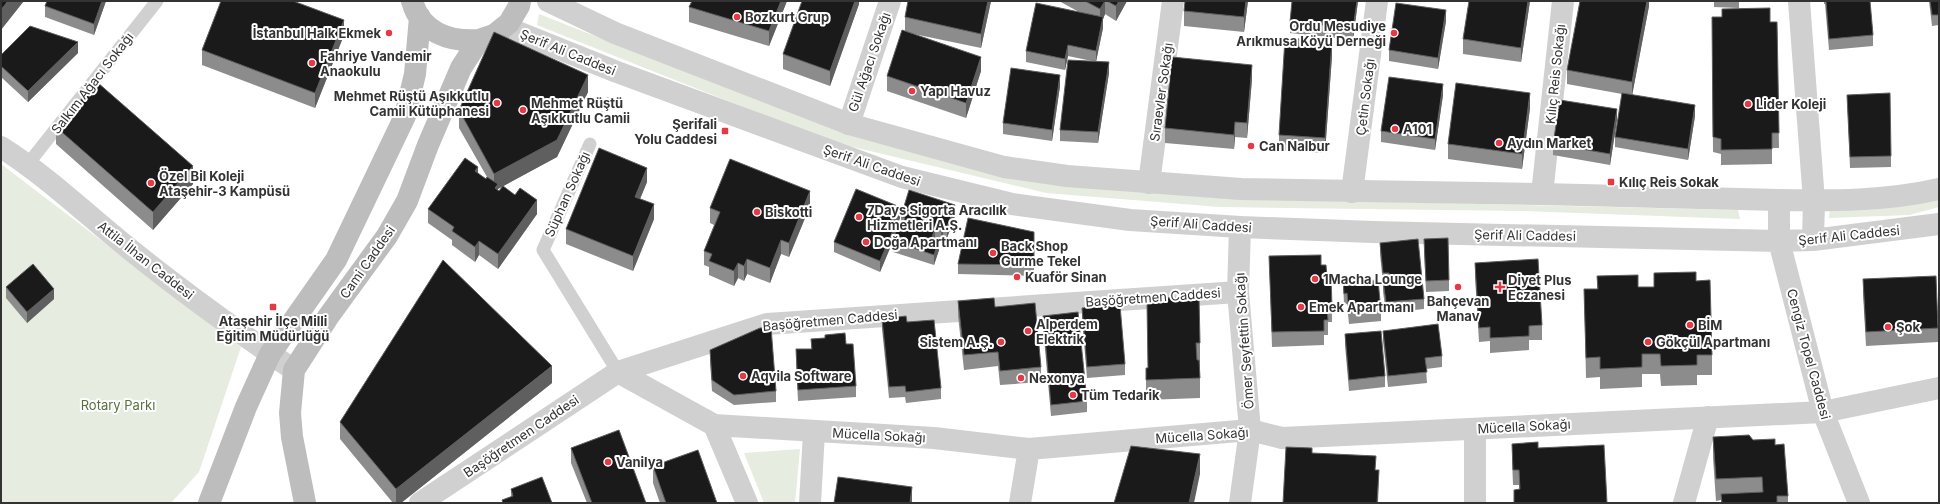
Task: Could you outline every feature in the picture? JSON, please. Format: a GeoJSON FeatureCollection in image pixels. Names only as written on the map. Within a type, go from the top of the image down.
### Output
{"type":"FeatureCollection","features":[{"type":"Feature","properties":{"kind":"main road","name":"Cami Caddesi"},"geometry":{"type":"LineString","coordinates":[[305,503],[291,421],[294,370],[328,317],[387,236],[406,201],[461,68],[486,37],[509,23],[519,6],[520,1]]}},
{"type":"Feature","properties":{"kind":"main road","name":"Cami Caddesi"},"geometry":{"type":"LineString","coordinates":[[216,496],[246,407],[270,354],[336,260],[405,116],[415,74],[416,9]]}},
{"type":"Feature","properties":{"kind":"main road"},"geometry":{"type":"LineString","coordinates":[[416,9],[431,29],[446,38],[462,41],[486,37]]}},
{"type":"Feature","properties":{"kind":"street"},"geometry":{"type":"LineString","coordinates":[[548,1],[615,33],[849,124],[1004,167],[1067,176],[1241,189],[1542,194],[1814,201],[1908,196],[1939,189]]}},
{"type":"Feature","properties":{"kind":"street","name":"Gül Ağacı Sokağı"},"geometry":{"type":"LineString","coordinates":[[849,124],[890,1]]}},
{"type":"Feature","properties":{"kind":"street","name":"Sıraevler Sokağı"},"geometry":{"type":"LineString","coordinates":[[1149,183],[1173,1]]}},
{"type":"Feature","properties":{"kind":"street","name":"Çetin Sokağı"},"geometry":{"type":"LineString","coordinates":[[1352,192],[1377,1]]}},
{"type":"Feature","properties":{"kind":"street","name":"Kılıç Reis Sokağı"},"geometry":{"type":"LineString","coordinates":[[1542,194],[1563,1]]}},
{"type":"Feature","properties":{"kind":"street"},"geometry":{"type":"LineString","coordinates":[[1799,1],[1814,201],[1813,240]]}},
{"type":"Feature","properties":{"kind":"street","name":"Şerif Ali Caddesi"},"geometry":{"type":"LineString","coordinates":[[486,37],[515,31],[617,72],[902,177],[1012,204],[1130,220],[1240,227],[1779,241],[1813,240],[1939,224]]}},
{"type":"Feature","properties":{"kind":"street","name":"Attila İlhan Caddesi"},"geometry":{"type":"LineString","coordinates":[[1,147],[28,164],[136,254],[244,337],[294,370]]}},
{"type":"Feature","properties":{"kind":"street","name":"Cengiz Topel Caddesi"},"geometry":{"type":"LineString","coordinates":[[1779,200],[1779,241],[1823,412],[1859,503]]}},
{"type":"Feature","properties":{"kind":"street","name":"Ömer Seyfettin Sokağı"},"geometry":{"type":"LineString","coordinates":[[1240,227],[1238,292],[1250,430],[1240,503]]}},
{"type":"Feature","properties":{"kind":"street","name":"Başöğretmen Caddesi"},"geometry":{"type":"LineString","coordinates":[[420,503],[618,372],[767,324],[1238,292]]}},
{"type":"Feature","properties":{"kind":"street","name":"Mücella Sokağı"},"geometry":{"type":"LineString","coordinates":[[618,372],[714,425],[934,438],[1029,449],[1250,430],[1282,438],[1823,412],[1939,388]]}},
{"type":"Feature","properties":{"kind":"street"},"geometry":{"type":"LineString","coordinates":[[1684,503],[1708,417]]}},
{"type":"Feature","properties":{"kind":"street"},"geometry":{"type":"LineString","coordinates":[[714,425],[747,503]]}},
{"type":"Feature","properties":{"kind":"street"},"geometry":{"type":"LineString","coordinates":[[1475,429],[1475,503]]}},
{"type":"Feature","properties":{"kind":"street"},"geometry":{"type":"LineString","coordinates":[[810,503],[814,432]]}},
{"type":"Feature","properties":{"kind":"street"},"geometry":{"type":"LineString","coordinates":[[1020,503],[1029,449]]}},
{"type":"Feature","properties":{"kind":"lane","name":"Salkım Ağacı Sokağı"},"geometry":{"type":"LineString","coordinates":[[28,164],[157,1]]}},
{"type":"Feature","properties":{"kind":"lane","name":"Süphan Sokağı"},"geometry":{"type":"LineString","coordinates":[[590,144],[543,250],[618,372]]}},
{"type":"Feature","properties":{"kind":"path","name":"Süphan Sokağı"},"geometry":{"type":"LineString","coordinates":[[590,144],[617,72]]}},
{"type":"Feature","properties":{"kind":"green space"},"geometry":{"type":"Polygon","coordinates":[[[539,14],[839,132],[1047,184],[1219,198],[1738,210],[1740,219],[1521,211],[1220,207],[1046,193],[828,141],[537,25],[539,14]]]}},
{"type":"Feature","properties":{"kind":"green space","name":"Rotary Parkı"},"geometry":{"type":"Polygon","coordinates":[[[1,164],[241,347],[199,472],[171,503],[1,503],[1,164]]]}},
{"type":"Feature","properties":{"kind":"green space"},"geometry":{"type":"Polygon","coordinates":[[[1939,197],[1939,207],[1909,215],[1829,218],[1830,209],[1939,197]]]}},
{"type":"Feature","properties":{"kind":"green space"},"geometry":{"type":"Polygon","coordinates":[[[800,449],[795,503],[764,503],[744,453],[800,449]]]}},
{"type":"Feature","properties":{"kind":"building"},"geometry":{"type":"Polygon","coordinates":[[[1,1],[8,1],[1,10],[1,1]]]}},
{"type":"Feature","properties":{"kind":"building"},"geometry":{"type":"Polygon","coordinates":[[[47,1],[102,1],[94,24],[45,6],[47,1]]]}},
{"type":"Feature","properties":{"kind":"building"},"geometry":{"type":"Polygon","coordinates":[[[221,1],[293,1],[344,20],[315,93],[202,50],[221,1]]]}},
{"type":"Feature","properties":{"kind":"building"},"geometry":{"type":"Polygon","coordinates":[[[692,1],[781,1],[769,31],[689,7],[692,1]]]}},
{"type":"Feature","properties":{"kind":"building"},"geometry":{"type":"Polygon","coordinates":[[[802,1],[855,1],[830,71],[783,54],[802,1]]]}},
{"type":"Feature","properties":{"kind":"building"},"geometry":{"type":"Polygon","coordinates":[[[908,1],[988,1],[981,34],[905,17],[908,1]]]}},
{"type":"Feature","properties":{"kind":"building"},"geometry":{"type":"Polygon","coordinates":[[[1085,1],[1105,1],[1100,9],[1085,1]]]}},
{"type":"Feature","properties":{"kind":"building"},"geometry":{"type":"Polygon","coordinates":[[[1107,1],[1119,1],[1116,6],[1107,1]]]}},
{"type":"Feature","properties":{"kind":"building"},"geometry":{"type":"Polygon","coordinates":[[[1185,1],[1246,1],[1244,17],[1184,11],[1185,1]]]}},
{"type":"Feature","properties":{"kind":"building"},"geometry":{"type":"Polygon","coordinates":[[[1292,1],[1357,1],[1353,29],[1290,22],[1292,1]]]}},
{"type":"Feature","properties":{"kind":"building"},"geometry":{"type":"Polygon","coordinates":[[[1469,1],[1528,1],[1521,48],[1463,39],[1469,1]]]}},
{"type":"Feature","properties":{"kind":"building"},"geometry":{"type":"Polygon","coordinates":[[[1580,1],[1647,1],[1632,82],[1567,70],[1580,1]]]}},
{"type":"Feature","properties":{"kind":"building"},"geometry":{"type":"Polygon","coordinates":[[[1826,1],[1870,1],[1873,35],[1829,39],[1826,1]]]}},
{"type":"Feature","properties":{"kind":"building"},"geometry":{"type":"Polygon","coordinates":[[[1930,1],[1939,1],[1939,15],[1932,15],[1930,1]]]}},
{"type":"Feature","properties":{"kind":"building"},"geometry":{"type":"Polygon","coordinates":[[[1036,3],[1103,17],[1096,51],[1068,45],[1065,59],[1026,51],[1036,3]]]}},
{"type":"Feature","properties":{"kind":"building"},"geometry":{"type":"Polygon","coordinates":[[[1396,3],[1446,10],[1438,58],[1389,50],[1396,3]]]}},
{"type":"Feature","properties":{"kind":"building","name":"Lider Koleji"},"geometry":{"type":"Polygon","coordinates":[[[1770,8],[1770,22],[1777,22],[1779,133],[1772,133],[1772,149],[1721,150],[1721,139],[1713,137],[1712,17],[1722,17],[1722,9],[1770,8]]]}},
{"type":"Feature","properties":{"kind":"building"},"geometry":{"type":"Polygon","coordinates":[[[30,26],[78,42],[28,91],[1,66],[1,55],[30,26]]]}},
{"type":"Feature","properties":{"kind":"building"},"geometry":{"type":"Polygon","coordinates":[[[902,30],[981,57],[966,103],[887,76],[902,30]]]}},
{"type":"Feature","properties":{"kind":"building","name":"Mehmet Rüştü Aşıkkutlu Camii"},"geometry":{"type":"Polygon","coordinates":[[[494,32],[588,75],[557,140],[494,174],[459,110],[494,32]]]}},
{"type":"Feature","properties":{"kind":"building"},"geometry":{"type":"Polygon","coordinates":[[[1285,38],[1332,41],[1325,138],[1279,135],[1285,38]]]}},
{"type":"Feature","properties":{"kind":"building"},"geometry":{"type":"Polygon","coordinates":[[[1172,57],[1252,65],[1247,123],[1235,122],[1234,135],[1165,128],[1172,57]]]}},
{"type":"Feature","properties":{"kind":"building"},"geometry":{"type":"Polygon","coordinates":[[[1068,60],[1109,62],[1098,132],[1060,130],[1068,60]]]}},
{"type":"Feature","properties":{"kind":"building"},"geometry":{"type":"Polygon","coordinates":[[[1011,68],[1060,75],[1052,130],[1003,123],[1011,68]]]}},
{"type":"Feature","properties":{"kind":"building"},"geometry":{"type":"Polygon","coordinates":[[[1389,77],[1443,84],[1435,139],[1381,131],[1389,77]]]}},
{"type":"Feature","properties":{"kind":"building"},"geometry":{"type":"Polygon","coordinates":[[[97,82],[193,166],[153,212],[56,127],[97,82]]]}},
{"type":"Feature","properties":{"kind":"building"},"geometry":{"type":"Polygon","coordinates":[[[1456,83],[1530,93],[1522,154],[1448,144],[1456,83]]]}},
{"type":"Feature","properties":{"kind":"building"},"geometry":{"type":"Polygon","coordinates":[[[1622,93],[1695,105],[1688,149],[1615,137],[1622,93]]]}},
{"type":"Feature","properties":{"kind":"building"},"geometry":{"type":"Polygon","coordinates":[[[1890,93],[1891,156],[1850,157],[1847,95],[1890,93]]]}},
{"type":"Feature","properties":{"kind":"building"},"geometry":{"type":"Polygon","coordinates":[[[1560,100],[1617,109],[1610,154],[1553,144],[1560,100]]]}},
{"type":"Feature","properties":{"kind":"building"},"geometry":{"type":"Polygon","coordinates":[[[599,148],[647,168],[635,197],[654,204],[633,256],[566,229],[599,148]]]}},
{"type":"Feature","properties":{"kind":"building"},"geometry":{"type":"Polygon","coordinates":[[[465,158],[478,167],[475,171],[486,179],[487,177],[498,184],[495,188],[499,191],[503,186],[515,195],[520,188],[537,200],[498,254],[479,241],[475,247],[452,231],[454,227],[428,209],[465,158]]]}},
{"type":"Feature","properties":{"kind":"building"},"geometry":{"type":"Polygon","coordinates":[[[730,159],[810,191],[789,243],[781,240],[770,268],[747,259],[744,266],[738,263],[734,271],[709,261],[712,254],[704,251],[720,212],[710,208],[730,159]]]}},
{"type":"Feature","properties":{"kind":"building","name":"Doğa Apartmanı"},"geometry":{"type":"Polygon","coordinates":[[[856,189],[900,207],[895,220],[897,221],[880,261],[834,242],[856,189]]]}},
{"type":"Feature","properties":{"kind":"building"},"geometry":{"type":"Polygon","coordinates":[[[909,190],[955,205],[947,227],[943,226],[941,231],[935,229],[932,237],[939,239],[934,255],[893,241],[898,225],[902,226],[905,218],[901,216],[909,190]]]}},
{"type":"Feature","properties":{"kind":"building"},"geometry":{"type":"Polygon","coordinates":[[[968,218],[1034,232],[1034,265],[958,264],[968,218]]]}},
{"type":"Feature","properties":{"kind":"building"},"geometry":{"type":"Polygon","coordinates":[[[1448,238],[1449,280],[1426,281],[1424,239],[1448,238]]]}},
{"type":"Feature","properties":{"kind":"building"},"geometry":{"type":"Polygon","coordinates":[[[1418,239],[1424,299],[1386,302],[1383,281],[1390,280],[1389,273],[1383,273],[1380,243],[1418,239]]]}},
{"type":"Feature","properties":{"kind":"building","name":"Emek Apartmanı"},"geometry":{"type":"Polygon","coordinates":[[[1321,255],[1321,265],[1326,265],[1327,277],[1331,277],[1332,307],[1327,308],[1328,320],[1324,320],[1324,331],[1272,332],[1269,256],[1321,255]]]}},
{"type":"Feature","properties":{"kind":"building"},"geometry":{"type":"Polygon","coordinates":[[[1538,259],[1542,325],[1529,326],[1529,336],[1490,338],[1490,327],[1479,328],[1475,263],[1538,259]]]}},
{"type":"Feature","properties":{"kind":"building"},"geometry":{"type":"Polygon","coordinates":[[[443,260],[552,366],[396,489],[340,422],[443,260]]]}},
{"type":"Feature","properties":{"kind":"building"},"geometry":{"type":"Polygon","coordinates":[[[33,264],[54,289],[27,312],[6,287],[33,264]]]}},
{"type":"Feature","properties":{"kind":"building","name":"Gökçül Apartmanı"},"geometry":{"type":"Polygon","coordinates":[[[1696,272],[1696,281],[1710,280],[1712,355],[1697,355],[1697,365],[1661,366],[1660,354],[1642,354],[1642,367],[1600,369],[1600,357],[1586,358],[1584,289],[1598,289],[1597,276],[1638,275],[1638,287],[1654,287],[1654,273],[1696,272]]]}},
{"type":"Feature","properties":{"kind":"building"},"geometry":{"type":"Polygon","coordinates":[[[1936,276],[1938,328],[1866,332],[1863,279],[1936,276]]]}},
{"type":"Feature","properties":{"kind":"building"},"geometry":{"type":"Polygon","coordinates":[[[1360,278],[1360,281],[1378,280],[1381,311],[1349,313],[1347,293],[1344,294],[1343,279],[1360,278]]]}},
{"type":"Feature","properties":{"kind":"building"},"geometry":{"type":"Polygon","coordinates":[[[1199,297],[1200,343],[1196,343],[1200,378],[1146,380],[1146,368],[1148,368],[1147,303],[1160,303],[1160,298],[1199,297]]]}},
{"type":"Feature","properties":{"kind":"building"},"geometry":{"type":"Polygon","coordinates":[[[994,298],[995,307],[1035,303],[1041,367],[1000,371],[998,352],[964,355],[958,301],[994,298]]]}},
{"type":"Feature","properties":{"kind":"building"},"geometry":{"type":"Polygon","coordinates":[[[1120,305],[1125,364],[1087,367],[1082,308],[1120,305]]]}},
{"type":"Feature","properties":{"kind":"building"},"geometry":{"type":"Polygon","coordinates":[[[1078,312],[1087,401],[1051,405],[1043,316],[1078,312]]]}},
{"type":"Feature","properties":{"kind":"building"},"geometry":{"type":"Polygon","coordinates":[[[906,316],[907,322],[934,320],[941,388],[906,392],[905,386],[889,387],[882,319],[906,316]]]}},
{"type":"Feature","properties":{"kind":"building"},"geometry":{"type":"Polygon","coordinates":[[[1438,324],[1442,356],[1425,358],[1427,372],[1388,376],[1383,331],[1438,324]]]}},
{"type":"Feature","properties":{"kind":"building","name":"Aqvila Software"},"geometry":{"type":"Polygon","coordinates":[[[771,327],[776,391],[734,395],[712,380],[710,350],[760,328],[771,327]]]}},
{"type":"Feature","properties":{"kind":"building"},"geometry":{"type":"Polygon","coordinates":[[[1381,331],[1385,376],[1349,380],[1345,334],[1381,331]]]}},
{"type":"Feature","properties":{"kind":"building"},"geometry":{"type":"Polygon","coordinates":[[[845,333],[846,344],[853,344],[856,386],[798,390],[796,349],[812,349],[811,339],[825,338],[825,335],[845,333]]]}},
{"type":"Feature","properties":{"kind":"building"},"geometry":{"type":"Polygon","coordinates":[[[619,430],[646,503],[592,503],[571,448],[619,430]]]}},
{"type":"Feature","properties":{"kind":"building"},"geometry":{"type":"Polygon","coordinates":[[[1749,435],[1753,440],[1775,439],[1775,445],[1784,444],[1788,496],[1777,496],[1777,503],[1722,503],[1721,494],[1763,492],[1762,477],[1716,479],[1713,437],[1749,435]]]}},
{"type":"Feature","properties":{"kind":"building"},"geometry":{"type":"Polygon","coordinates":[[[1538,442],[1538,448],[1604,445],[1607,503],[1514,503],[1514,490],[1520,489],[1519,470],[1513,470],[1512,444],[1538,442]]]}},
{"type":"Feature","properties":{"kind":"building"},"geometry":{"type":"Polygon","coordinates":[[[1131,446],[1200,454],[1189,503],[1114,503],[1131,446]]]}},
{"type":"Feature","properties":{"kind":"building"},"geometry":{"type":"Polygon","coordinates":[[[1286,447],[1312,448],[1312,453],[1376,456],[1375,470],[1379,470],[1377,503],[1283,503],[1286,447]]]}},
{"type":"Feature","properties":{"kind":"building"},"geometry":{"type":"Polygon","coordinates":[[[698,450],[717,503],[666,503],[653,466],[698,450]]]}},
{"type":"Feature","properties":{"kind":"building"},"geometry":{"type":"Polygon","coordinates":[[[542,477],[552,503],[503,503],[502,500],[513,496],[511,489],[542,477]]]}},
{"type":"Feature","properties":{"kind":"building"},"geometry":{"type":"Polygon","coordinates":[[[838,477],[912,487],[910,503],[834,503],[838,477]]]}},
{"type":"Feature","properties":{"kind":"place","name":"Bozkurt Grup"},"geometry":{"type":"Point","coordinates":[737,17]}},
{"type":"Feature","properties":{"kind":"place","name":"İstanbul Halk Ekmek"},"geometry":{"type":"Point","coordinates":[389,33]}},
{"type":"Feature","properties":{"kind":"place","name":"Ordu Mesudiye Arıkmusa Köyü Derneği"},"geometry":{"type":"Point","coordinates":[1394,33]}},
{"type":"Feature","properties":{"kind":"place","name":"Fahriye Vandemir Anaokulu"},"geometry":{"type":"Point","coordinates":[312,63]}},
{"type":"Feature","properties":{"kind":"place","name":"Yapı Havuz"},"geometry":{"type":"Point","coordinates":[912,91]}},
{"type":"Feature","properties":{"kind":"place","name":"Mehmet Rüştü Aşıkkutlu Camii Kütüphanesi"},"geometry":{"type":"Point","coordinates":[497,103]}},
{"type":"Feature","properties":{"kind":"place","name":"Lider Koleji"},"geometry":{"type":"Point","coordinates":[1748,104]}},
{"type":"Feature","properties":{"kind":"place","name":"Mehmet Rüştü Aşıkkutlu Camii"},"geometry":{"type":"Point","coordinates":[523,110]}},
{"type":"Feature","properties":{"kind":"place","name":"A101"},"geometry":{"type":"Point","coordinates":[1395,129]}},
{"type":"Feature","properties":{"kind":"place","name":"Şerifali Yolu Caddesi"},"geometry":{"type":"Point","coordinates":[725,131]}},
{"type":"Feature","properties":{"kind":"place","name":"Aydın Market"},"geometry":{"type":"Point","coordinates":[1499,143]}},
{"type":"Feature","properties":{"kind":"place","name":"Can Nalbur"},"geometry":{"type":"Point","coordinates":[1251,146]}},
{"type":"Feature","properties":{"kind":"place","name":"Kılıç Reis Sokak"},"geometry":{"type":"Point","coordinates":[1611,182]}},
{"type":"Feature","properties":{"kind":"place","name":"Özel Bil Koleji Ataşehir-3 Kampüsü"},"geometry":{"type":"Point","coordinates":[151,183]}},
{"type":"Feature","properties":{"kind":"place","name":"Biskotti"},"geometry":{"type":"Point","coordinates":[757,212]}},
{"type":"Feature","properties":{"kind":"place","name":"7Days Sigorta Aracılık Hizmetleri A.Ş."},"geometry":{"type":"Point","coordinates":[859,217]}},
{"type":"Feature","properties":{"kind":"place","name":"Doğa Apartmanı"},"geometry":{"type":"Point","coordinates":[866,242]}},
{"type":"Feature","properties":{"kind":"place","name":"Back Shop Gurme Tekel"},"geometry":{"type":"Point","coordinates":[993,253]}},
{"type":"Feature","properties":{"kind":"place","name":"Kuaför Sinan"},"geometry":{"type":"Point","coordinates":[1017,277]}},
{"type":"Feature","properties":{"kind":"place","name":"1Macha Lounge"},"geometry":{"type":"Point","coordinates":[1315,279]}},
{"type":"Feature","properties":{"kind":"place","name":"Bahçevan Manav"},"geometry":{"type":"Point","coordinates":[1458,287]}},
{"type":"Feature","properties":{"kind":"place","name":"Diyet Plus Eczanesi"},"geometry":{"type":"Point","coordinates":[1500,287]}},
{"type":"Feature","properties":{"kind":"place","name":"Ataşehir İlçe Milli Eğitim Müdürlüğü"},"geometry":{"type":"Point","coordinates":[273,307]}},
{"type":"Feature","properties":{"kind":"place","name":"Emek Apartmanı"},"geometry":{"type":"Point","coordinates":[1301,307]}},
{"type":"Feature","properties":{"kind":"place","name":"BİM"},"geometry":{"type":"Point","coordinates":[1690,325]}},
{"type":"Feature","properties":{"kind":"place","name":"Şok"},"geometry":{"type":"Point","coordinates":[1888,327]}},
{"type":"Feature","properties":{"kind":"place","name":"Alperdem Elektrik"},"geometry":{"type":"Point","coordinates":[1028,331]}},
{"type":"Feature","properties":{"kind":"place","name":"Sistem A.Ş."},"geometry":{"type":"Point","coordinates":[1001,342]}},
{"type":"Feature","properties":{"kind":"place","name":"Gökçül Apartmanı"},"geometry":{"type":"Point","coordinates":[1648,342]}},
{"type":"Feature","properties":{"kind":"place","name":"Aqvila Software"},"geometry":{"type":"Point","coordinates":[743,376]}},
{"type":"Feature","properties":{"kind":"place","name":"Nexonya"},"geometry":{"type":"Point","coordinates":[1021,378]}},
{"type":"Feature","properties":{"kind":"place","name":"Tüm Tedarik"},"geometry":{"type":"Point","coordinates":[1073,395]}},
{"type":"Feature","properties":{"kind":"place","name":"Vanilya"},"geometry":{"type":"Point","coordinates":[608,462]}}]}
